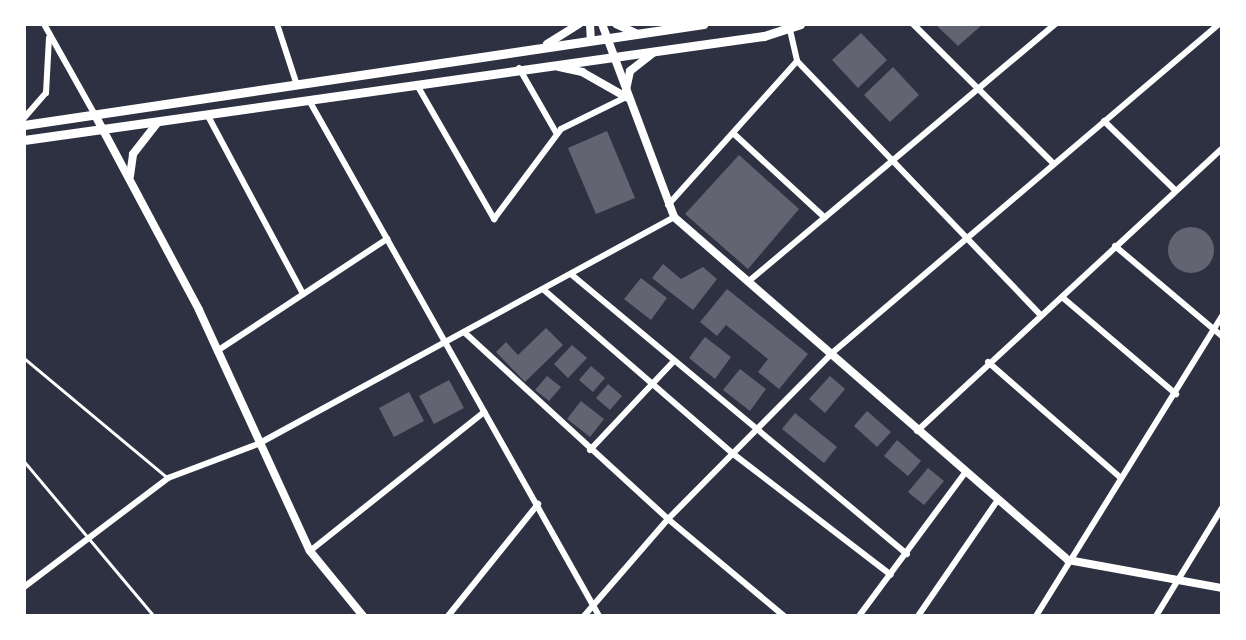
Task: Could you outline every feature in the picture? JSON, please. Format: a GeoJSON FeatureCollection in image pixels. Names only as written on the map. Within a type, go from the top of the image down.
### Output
{"type":"FeatureCollection","features":[{"type":"Feature","properties":{"kind":"main road"},"geometry":{"type":"LineString","coordinates":[[24,140],[310,102],[519,68],[790,30],[800,24]]}},
{"type":"Feature","properties":{"kind":"main road"},"geometry":{"type":"LineString","coordinates":[[24,125],[296,82],[704,25]]}},
{"type":"Feature","properties":{"kind":"street"},"geometry":{"type":"LineString","coordinates":[[44,24],[130,176],[217,351],[310,551],[363,615]]}},
{"type":"Feature","properties":{"kind":"street"},"geometry":{"type":"LineString","coordinates":[[277,24],[296,82]]}},
{"type":"Feature","properties":{"kind":"street"},"geometry":{"type":"LineString","coordinates":[[533,49],[579,24]]}},
{"type":"Feature","properties":{"kind":"street"},"geometry":{"type":"LineString","coordinates":[[590,24],[591,41]]}},
{"type":"Feature","properties":{"kind":"street"},"geometry":{"type":"LineString","coordinates":[[602,24],[609,56],[666,207],[674,217],[1068,560],[1222,588]]}},
{"type":"Feature","properties":{"kind":"street"},"geometry":{"type":"LineString","coordinates":[[616,24],[640,35]]}},
{"type":"Feature","properties":{"kind":"street"},"geometry":{"type":"LineString","coordinates":[[914,24],[1053,163]]}},
{"type":"Feature","properties":{"kind":"street"},"geometry":{"type":"LineString","coordinates":[[749,281],[1055,24]]}},
{"type":"Feature","properties":{"kind":"street"},"geometry":{"type":"LineString","coordinates":[[584,615],[668,519],[832,353],[1053,163],[1218,26]]}},
{"type":"Feature","properties":{"kind":"street"},"geometry":{"type":"LineString","coordinates":[[790,30],[797,61],[896,160],[1041,315]]}},
{"type":"Feature","properties":{"kind":"street"},"geometry":{"type":"LineString","coordinates":[[24,118],[46,93],[48,32]]}},
{"type":"Feature","properties":{"kind":"street"},"geometry":{"type":"LineString","coordinates":[[626,97],[630,71],[671,47]]}},
{"type":"Feature","properties":{"kind":"street"},"geometry":{"type":"LineString","coordinates":[[666,207],[797,61]]}},
{"type":"Feature","properties":{"kind":"street"},"geometry":{"type":"LineString","coordinates":[[557,134],[519,68],[568,68],[626,97]]}},
{"type":"Feature","properties":{"kind":"street"},"geometry":{"type":"LineString","coordinates":[[417,85],[494,219],[557,134],[626,97]]}},
{"type":"Feature","properties":{"kind":"street"},"geometry":{"type":"LineString","coordinates":[[310,102],[538,504],[590,608],[600,615]]}},
{"type":"Feature","properties":{"kind":"street"},"geometry":{"type":"LineString","coordinates":[[208,116],[303,294]]}},
{"type":"Feature","properties":{"kind":"street"},"geometry":{"type":"LineString","coordinates":[[1104,121],[1175,190]]}},
{"type":"Feature","properties":{"kind":"street"},"geometry":{"type":"LineString","coordinates":[[130,176],[133,153],[157,123]]}},
{"type":"Feature","properties":{"kind":"street"},"geometry":{"type":"LineString","coordinates":[[733,132],[825,218]]}},
{"type":"Feature","properties":{"kind":"street"},"geometry":{"type":"LineString","coordinates":[[917,431],[988,362],[1222,149]]}},
{"type":"Feature","properties":{"kind":"street"},"geometry":{"type":"LineString","coordinates":[[24,587],[167,478],[258,444],[674,217]]}},
{"type":"Feature","properties":{"kind":"street"},"geometry":{"type":"LineString","coordinates":[[217,351],[387,239]]}},
{"type":"Feature","properties":{"kind":"street"},"geometry":{"type":"LineString","coordinates":[[1115,246],[1219,333]]}},
{"type":"Feature","properties":{"kind":"street"},"geometry":{"type":"LineString","coordinates":[[572,275],[907,554]]}},
{"type":"Feature","properties":{"kind":"street"},"geometry":{"type":"LineString","coordinates":[[544,290],[732,453],[891,575]]}},
{"type":"Feature","properties":{"kind":"street"},"geometry":{"type":"LineString","coordinates":[[1062,297],[1175,394]]}},
{"type":"Feature","properties":{"kind":"street"},"geometry":{"type":"LineString","coordinates":[[1036,615],[1068,560],[1175,394],[1219,333],[1222,316]]}},
{"type":"Feature","properties":{"kind":"street"},"geometry":{"type":"LineString","coordinates":[[464,332],[668,519],[785,615]]}},
{"type":"Feature","properties":{"kind":"street"},"geometry":{"type":"LineString","coordinates":[[590,450],[674,361]]}},
{"type":"Feature","properties":{"kind":"street"},"geometry":{"type":"LineString","coordinates":[[988,362],[1121,478]]}},
{"type":"Feature","properties":{"kind":"street"},"geometry":{"type":"LineString","coordinates":[[310,551],[484,412]]}},
{"type":"Feature","properties":{"kind":"street"},"geometry":{"type":"LineString","coordinates":[[859,615],[965,473]]}},
{"type":"Feature","properties":{"kind":"street"},"geometry":{"type":"LineString","coordinates":[[919,615],[998,501]]}},
{"type":"Feature","properties":{"kind":"street"},"geometry":{"type":"LineString","coordinates":[[448,615],[538,504]]}},
{"type":"Feature","properties":{"kind":"street"},"geometry":{"type":"LineString","coordinates":[[1156,615],[1222,508]]}},
{"type":"Feature","properties":{"kind":"lane"},"geometry":{"type":"LineString","coordinates":[[24,358],[167,478]]}},
{"type":"Feature","properties":{"kind":"lane"},"geometry":{"type":"LineString","coordinates":[[24,461],[154,615]]}},
{"type":"Feature","properties":{"kind":"building"},"geometry":{"type":"Polygon","coordinates":[[[935,24],[983,24],[958,46],[935,24]]]}},
{"type":"Feature","properties":{"kind":"building"},"geometry":{"type":"Polygon","coordinates":[[[861,33],[887,60],[858,88],[832,60],[861,33]]]}},
{"type":"Feature","properties":{"kind":"building"},"geometry":{"type":"Polygon","coordinates":[[[893,67],[919,95],[890,122],[864,95],[893,67]]]}},
{"type":"Feature","properties":{"kind":"building"},"geometry":{"type":"Polygon","coordinates":[[[607,131],[635,198],[596,214],[568,148],[607,131]]]}},
{"type":"Feature","properties":{"kind":"building"},"geometry":{"type":"Polygon","coordinates":[[[739,155],[799,209],[748,269],[685,214],[739,155]]]}},
{"type":"Feature","properties":{"kind":"building"},"geometry":{"type":"Polygon","coordinates":[[[1191,227],[1207,234],[1214,250],[1207,266],[1191,273],[1175,266],[1168,250],[1175,234],[1191,227]]]}},
{"type":"Feature","properties":{"kind":"building"},"geometry":{"type":"Polygon","coordinates":[[[663,264],[681,279],[703,267],[717,279],[693,310],[652,278],[663,264]]]}},
{"type":"Feature","properties":{"kind":"building"},"geometry":{"type":"Polygon","coordinates":[[[641,278],[667,298],[651,320],[624,299],[641,278]]]}},
{"type":"Feature","properties":{"kind":"building"},"geometry":{"type":"Polygon","coordinates":[[[727,289],[808,354],[779,389],[758,372],[768,359],[726,325],[717,336],[700,322],[727,289]]]}},
{"type":"Feature","properties":{"kind":"building"},"geometry":{"type":"Polygon","coordinates":[[[546,328],[563,345],[525,382],[496,352],[506,342],[518,355],[546,328]]]}},
{"type":"Feature","properties":{"kind":"building"},"geometry":{"type":"Polygon","coordinates":[[[705,337],[731,357],[715,379],[689,358],[705,337]]]}},
{"type":"Feature","properties":{"kind":"building"},"geometry":{"type":"Polygon","coordinates":[[[572,345],[587,358],[568,378],[554,364],[572,345]]]}},
{"type":"Feature","properties":{"kind":"building"},"geometry":{"type":"Polygon","coordinates":[[[591,366],[605,378],[593,392],[579,380],[591,366]]]}},
{"type":"Feature","properties":{"kind":"building"},"geometry":{"type":"Polygon","coordinates":[[[740,369],[766,389],[750,411],[723,390],[740,369]]]}},
{"type":"Feature","properties":{"kind":"building"},"geometry":{"type":"Polygon","coordinates":[[[547,376],[561,387],[549,401],[535,390],[547,376]]]}},
{"type":"Feature","properties":{"kind":"building"},"geometry":{"type":"Polygon","coordinates":[[[830,376],[845,389],[825,413],[809,399],[830,376]]]}},
{"type":"Feature","properties":{"kind":"building"},"geometry":{"type":"Polygon","coordinates":[[[449,380],[464,408],[434,424],[419,396],[449,380]]]}},
{"type":"Feature","properties":{"kind":"building"},"geometry":{"type":"Polygon","coordinates":[[[608,384],[622,396],[610,410],[596,398],[608,384]]]}},
{"type":"Feature","properties":{"kind":"building"},"geometry":{"type":"Polygon","coordinates":[[[409,392],[424,421],[394,437],[379,408],[409,392]]]}},
{"type":"Feature","properties":{"kind":"building"},"geometry":{"type":"Polygon","coordinates":[[[581,401],[604,419],[590,437],[567,419],[581,401]]]}},
{"type":"Feature","properties":{"kind":"building"},"geometry":{"type":"Polygon","coordinates":[[[867,411],[891,432],[877,447],[854,426],[867,411]]]}},
{"type":"Feature","properties":{"kind":"building"},"geometry":{"type":"Polygon","coordinates":[[[795,413],[837,447],[824,463],[782,429],[795,413]]]}},
{"type":"Feature","properties":{"kind":"building"},"geometry":{"type":"Polygon","coordinates":[[[897,440],[921,461],[908,476],[884,456],[897,440]]]}},
{"type":"Feature","properties":{"kind":"building"},"geometry":{"type":"Polygon","coordinates":[[[928,468],[944,481],[924,505],[908,492],[928,468]]]}}]}
